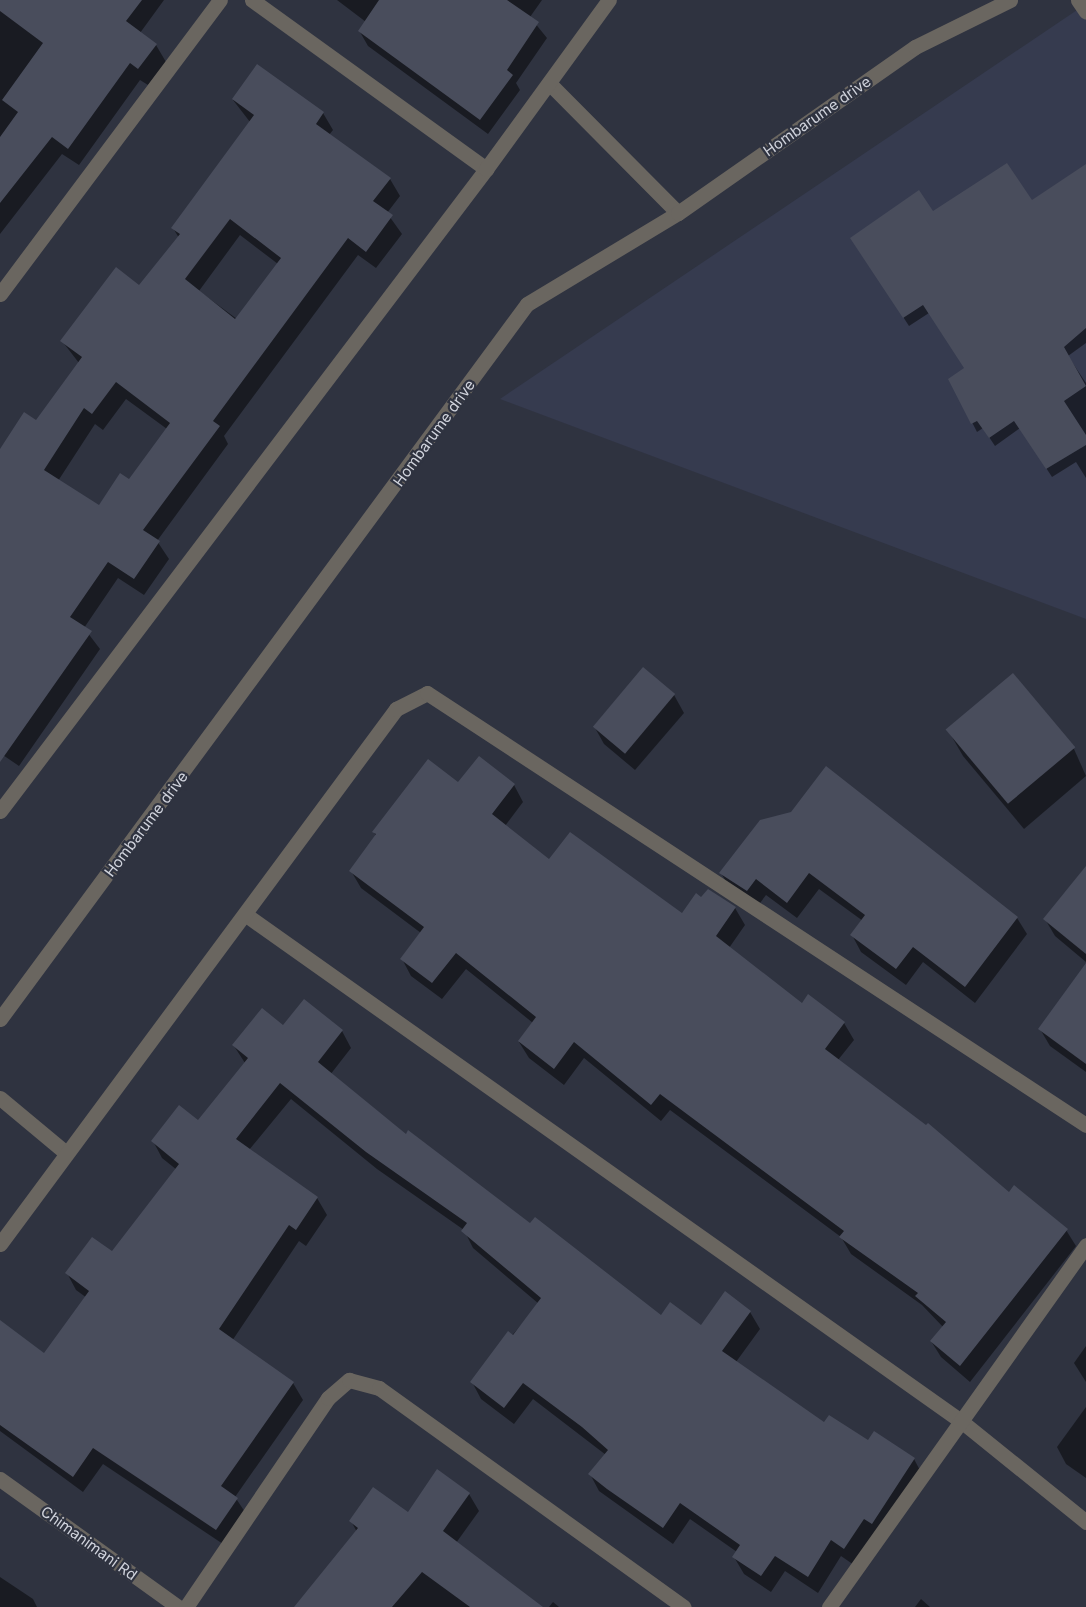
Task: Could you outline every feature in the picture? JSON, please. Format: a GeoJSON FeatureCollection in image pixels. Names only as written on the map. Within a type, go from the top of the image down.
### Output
{"type":"FeatureCollection","features":[{"type":"Feature","properties":{"kind":"street"},"geometry":{"type":"LineString","coordinates":[[0,294],[220,0]]}},
{"type":"Feature","properties":{"kind":"street"},"geometry":{"type":"LineString","coordinates":[[252,0],[486,169]]}},
{"type":"Feature","properties":{"kind":"street"},"geometry":{"type":"LineString","coordinates":[[0,811],[486,169],[609,0]]}},
{"type":"Feature","properties":{"kind":"street","name":"Hombarume drive"},"geometry":{"type":"LineString","coordinates":[[0,1019],[527,304],[678,213],[915,47],[1010,0]]}},
{"type":"Feature","properties":{"kind":"street"},"geometry":{"type":"LineString","coordinates":[[1078,0],[1086,12]]}},
{"type":"Feature","properties":{"kind":"street"},"geometry":{"type":"LineString","coordinates":[[549,83],[678,213]]}},
{"type":"Feature","properties":{"kind":"street"},"geometry":{"type":"LineString","coordinates":[[0,1244],[246,915],[396,709],[428,693],[1086,1125]]}},
{"type":"Feature","properties":{"kind":"street"},"geometry":{"type":"LineString","coordinates":[[246,915],[961,1421],[1086,1522]]}},
{"type":"Feature","properties":{"kind":"street"},"geometry":{"type":"LineString","coordinates":[[0,1098],[66,1153]]}},
{"type":"Feature","properties":{"kind":"street"},"geometry":{"type":"LineString","coordinates":[[829,1607],[1086,1245]]}},
{"type":"Feature","properties":{"kind":"street"},"geometry":{"type":"LineString","coordinates":[[186,1607],[328,1398],[349,1380],[379,1388],[684,1607]]}},
{"type":"Feature","properties":{"kind":"street","name":"Chimanimani Rd"},"geometry":{"type":"LineString","coordinates":[[0,1479],[178,1607]]}},
{"type":"Feature","properties":{"kind":"shaded area"},"geometry":{"type":"Polygon","coordinates":[[[1086,4],[1086,619],[500,399],[1086,4]]]}},
{"type":"Feature","properties":{"kind":"building"},"geometry":{"type":"Polygon","coordinates":[[[0,0],[142,0],[126,21],[157,44],[138,69],[130,63],[68,149],[52,137],[0,203],[0,137],[18,112],[2,100],[43,43],[0,11],[0,0]]]}},
{"type":"Feature","properties":{"kind":"building"},"geometry":{"type":"Polygon","coordinates":[[[379,0],[507,0],[539,22],[507,70],[513,75],[480,120],[358,31],[379,0]]]}},
{"type":"Feature","properties":{"kind":"building"},"geometry":{"type":"Polygon","coordinates":[[[257,64],[324,112],[316,124],[391,178],[373,201],[393,215],[366,252],[348,238],[213,421],[220,426],[143,530],[160,541],[134,579],[108,562],[70,617],[92,631],[0,762],[0,449],[24,412],[36,420],[82,357],[60,341],[116,267],[139,285],[180,234],[171,228],[254,115],[232,99],[257,64]],[[230,219],[185,279],[235,319],[281,258],[230,219]],[[116,382],[92,414],[84,408],[44,470],[99,505],[120,473],[129,479],[170,423],[116,382]]]}},
{"type":"Feature","properties":{"kind":"building"},"geometry":{"type":"Polygon","coordinates":[[[1007,163],[1032,200],[1086,164],[1086,328],[1064,347],[1086,386],[1064,401],[1086,435],[1086,445],[1046,469],[1014,421],[989,438],[977,421],[971,424],[948,379],[964,368],[923,305],[903,318],[850,238],[919,190],[933,211],[1007,163]]]}},
{"type":"Feature","properties":{"kind":"building"},"geometry":{"type":"Polygon","coordinates":[[[643,667],[675,694],[625,754],[593,727],[643,667]]]}},
{"type":"Feature","properties":{"kind":"building"},"geometry":{"type":"Polygon","coordinates":[[[1013,673],[1075,747],[1008,804],[946,730],[1013,673]]]}},
{"type":"Feature","properties":{"kind":"building"},"geometry":{"type":"Polygon","coordinates":[[[479,756],[515,784],[492,814],[549,859],[570,832],[682,913],[696,893],[701,897],[708,889],[736,907],[716,936],[802,1003],[808,994],[845,1022],[825,1049],[926,1125],[928,1123],[1009,1192],[1014,1185],[1068,1229],[960,1366],[930,1341],[946,1322],[915,1296],[918,1293],[839,1237],[844,1231],[660,1094],[651,1105],[574,1042],[554,1069],[518,1041],[536,1017],[456,953],[432,983],[400,959],[424,927],[349,871],[376,834],[372,832],[428,759],[458,782],[479,756]]]}},
{"type":"Feature","properties":{"kind":"building"},"geometry":{"type":"Polygon","coordinates":[[[826,766],[1018,917],[965,987],[913,947],[896,969],[850,935],[865,915],[809,873],[787,903],[756,879],[747,891],[719,873],[760,820],[791,812],[826,766]]]}},
{"type":"Feature","properties":{"kind":"building"},"geometry":{"type":"Polygon","coordinates":[[[1086,866],[1086,954],[1043,919],[1086,866]]]}},
{"type":"Feature","properties":{"kind":"building"},"geometry":{"type":"Polygon","coordinates":[[[1086,963],[1086,1064],[1038,1029],[1086,963]]]}},
{"type":"Feature","properties":{"kind":"building"},"geometry":{"type":"Polygon","coordinates":[[[304,999],[343,1030],[318,1062],[406,1134],[408,1130],[530,1223],[535,1217],[661,1315],[670,1302],[701,1325],[725,1291],[751,1311],[722,1351],[824,1422],[829,1415],[868,1440],[874,1431],[915,1458],[872,1524],[864,1519],[844,1549],[831,1540],[808,1577],[775,1556],[761,1576],[732,1557],[740,1545],[680,1503],[663,1528],[607,1489],[588,1474],[608,1450],[582,1427],[523,1383],[504,1408],[470,1382],[508,1331],[513,1335],[541,1298],[461,1231],[467,1223],[366,1152],[280,1083],[236,1139],[318,1197],[296,1230],[289,1225],[219,1329],[294,1382],[221,1486],[238,1498],[216,1530],[93,1448],[73,1477],[0,1425],[0,1320],[44,1353],[89,1291],[65,1273],[92,1237],[112,1251],[179,1164],[151,1141],[179,1105],[198,1120],[248,1058],[232,1045],[262,1008],[283,1025],[304,999]]]}},
{"type":"Feature","properties":{"kind":"building"},"geometry":{"type":"Polygon","coordinates":[[[437,1469],[470,1493],[443,1531],[543,1607],[470,1607],[422,1572],[392,1607],[294,1607],[358,1528],[349,1521],[373,1487],[408,1512],[437,1469]]]}}]}
